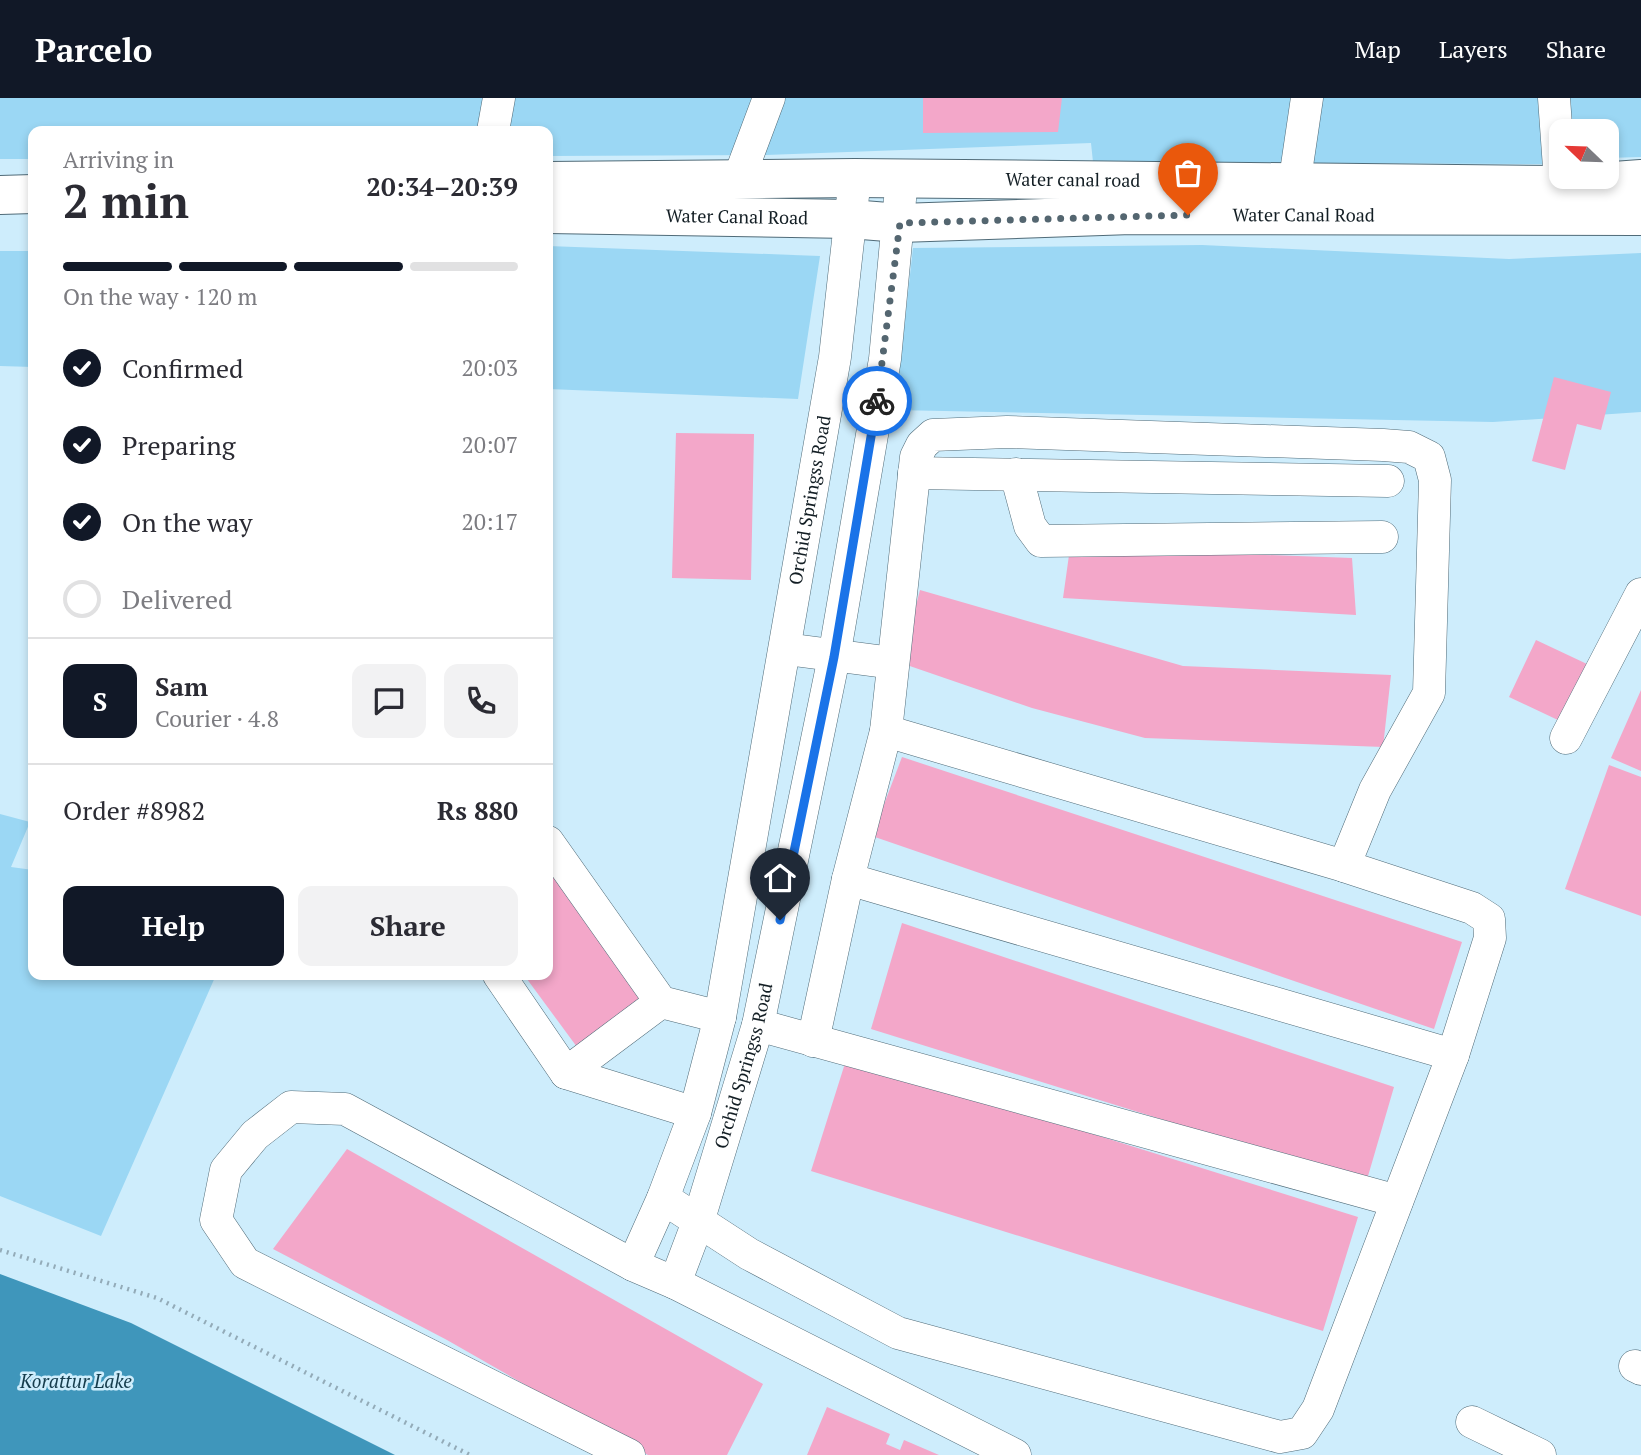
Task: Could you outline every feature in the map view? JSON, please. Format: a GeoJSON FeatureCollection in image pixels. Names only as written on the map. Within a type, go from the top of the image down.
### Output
{"type":"FeatureCollection","features":[{"type":"Feature","properties":{"kind":"main road","name":"Water canal road"},"geometry":{"type":"LineString","coordinates":[[553,181],[902,178],[1189,199],[1562,201],[1641,179]]}},
{"type":"Feature","properties":{"kind":"main road"},"geometry":{"type":"LineString","coordinates":[[0,195],[28,194]]}},
{"type":"Feature","properties":{"kind":"main road","name":"Water Canal Road"},"geometry":{"type":"LineString","coordinates":[[553,214],[850,219],[900,223],[1189,199]]}},
{"type":"Feature","properties":{"kind":"main road"},"geometry":{"type":"LineString","coordinates":[[1562,201],[1641,216]]}},
{"type":"Feature","properties":{"kind":"main road"},"geometry":{"type":"LineString","coordinates":[[0,221],[28,220]]}},
{"type":"Feature","properties":{"kind":"street"},"geometry":{"type":"LineString","coordinates":[[494,126],[499,98]]}},
{"type":"Feature","properties":{"kind":"street"},"geometry":{"type":"LineString","coordinates":[[739,178],[769,98]]}},
{"type":"Feature","properties":{"kind":"street"},"geometry":{"type":"LineString","coordinates":[[1292,199],[1307,98]]}},
{"type":"Feature","properties":{"kind":"street"},"geometry":{"type":"LineString","coordinates":[[1554,98],[1562,201]]}},
{"type":"Feature","properties":{"kind":"street","name":"Orchid Springss Road"},"geometry":{"type":"LineString","coordinates":[[633,1265],[663,1198],[695,1113],[720,1017],[835,357],[855,178]]}},
{"type":"Feature","properties":{"kind":"street","name":"Orchid Springss Road"},"geometry":{"type":"LineString","coordinates":[[676,1283],[698,1222],[758,1025],[834,657],[885,359],[900,223],[902,178]]}},
{"type":"Feature","properties":{"kind":"street"},"geometry":{"type":"LineString","coordinates":[[813,1041],[848,879],[886,731],[914,473],[922,445],[933,435],[1007,432],[1409,447],[1429,457],[1435,480],[1429,693],[1375,790],[1344,866]]}},
{"type":"Feature","properties":{"kind":"street"},"geometry":{"type":"LineString","coordinates":[[914,473],[1388,481]]}},
{"type":"Feature","properties":{"kind":"street"},"geometry":{"type":"LineString","coordinates":[[1016,474],[1030,526],[1041,541],[1382,537]]}},
{"type":"Feature","properties":{"kind":"street"},"geometry":{"type":"LineString","coordinates":[[1566,738],[1641,594]]}},
{"type":"Feature","properties":{"kind":"street"},"geometry":{"type":"LineString","coordinates":[[786,649],[893,663]]}},
{"type":"Feature","properties":{"kind":"street"},"geometry":{"type":"LineString","coordinates":[[663,1198],[749,1254],[898,1333],[1280,1437],[1302,1433],[1318,1409],[1453,1055],[1490,939],[1489,919],[1472,908],[1344,866],[886,731]]}},
{"type":"Feature","properties":{"kind":"street"},"geometry":{"type":"LineString","coordinates":[[553,849],[662,1002],[720,1017]]}},
{"type":"Feature","properties":{"kind":"street"},"geometry":{"type":"LineString","coordinates":[[848,879],[1453,1055]]}},
{"type":"Feature","properties":{"kind":"street"},"geometry":{"type":"LineString","coordinates":[[502,980],[566,1073],[695,1113]]}},
{"type":"Feature","properties":{"kind":"street"},"geometry":{"type":"LineString","coordinates":[[566,1073],[662,1002]]}},
{"type":"Feature","properties":{"kind":"street"},"geometry":{"type":"LineString","coordinates":[[758,1025],[1397,1201]]}},
{"type":"Feature","properties":{"kind":"street"},"geometry":{"type":"LineString","coordinates":[[629,1455],[245,1263],[216,1220],[226,1170],[255,1135],[291,1107],[345,1110],[633,1265],[676,1283],[1015,1455]]}},
{"type":"Feature","properties":{"kind":"street"},"geometry":{"type":"LineString","coordinates":[[1472,1422],[1540,1455]]}},
{"type":"Feature","properties":{"kind":"path"},"geometry":{"type":"LineString","coordinates":[[0,1250],[157,1298],[470,1455]]}},
{"type":"Feature","properties":{"kind":"shaded area"},"geometry":{"type":"Polygon","coordinates":[[[0,98],[1641,98],[1641,157],[1619,158],[1619,119],[1549,119],[1547,164],[1093,162],[1091,143],[766,155],[553,156],[553,126],[28,126],[28,159],[0,159],[0,98]]]}},
{"type":"Feature","properties":{"kind":"shaded area"},"geometry":{"type":"Polygon","coordinates":[[[1202,245],[1509,259],[1641,253],[1641,412],[1493,422],[895,410],[913,248],[1202,245]]]}},
{"type":"Feature","properties":{"kind":"shaded area"},"geometry":{"type":"Polygon","coordinates":[[[553,246],[820,256],[798,399],[553,389],[553,246]]]}},
{"type":"Feature","properties":{"kind":"shaded area"},"geometry":{"type":"Polygon","coordinates":[[[0,251],[28,251],[28,367],[0,366],[0,251]]]}},
{"type":"Feature","properties":{"kind":"shaded area"},"geometry":{"type":"Polygon","coordinates":[[[0,814],[28,821],[11,867],[28,869],[28,980],[214,980],[101,1236],[0,1196],[0,814]]]}},
{"type":"Feature","properties":{"kind":"water","name":"Korattur Lake"},"geometry":{"type":"Polygon","coordinates":[[[0,1274],[131,1323],[395,1455],[0,1455],[0,1274]]]}},
{"type":"Feature","properties":{"kind":"building"},"geometry":{"type":"Polygon","coordinates":[[[923,98],[1062,98],[1058,132],[923,133],[923,98]]]}},
{"type":"Feature","properties":{"kind":"building"},"geometry":{"type":"Polygon","coordinates":[[[1554,377],[1611,392],[1601,430],[1577,424],[1565,470],[1532,461],[1554,377]]]}},
{"type":"Feature","properties":{"kind":"building"},"geometry":{"type":"Polygon","coordinates":[[[676,433],[754,434],[751,580],[672,578],[676,433]]]}},
{"type":"Feature","properties":{"kind":"building"},"geometry":{"type":"Polygon","coordinates":[[[1070,548],[1352,558],[1356,615],[1063,598],[1070,548]]]}},
{"type":"Feature","properties":{"kind":"building"},"geometry":{"type":"Polygon","coordinates":[[[920,590],[1183,666],[1391,675],[1383,747],[1145,738],[1032,708],[901,663],[920,590]]]}},
{"type":"Feature","properties":{"kind":"building"},"geometry":{"type":"Polygon","coordinates":[[[1536,640],[1587,664],[1560,721],[1509,697],[1536,640]]]}},
{"type":"Feature","properties":{"kind":"building"},"geometry":{"type":"Polygon","coordinates":[[[1641,690],[1641,771],[1611,758],[1641,690]]]}},
{"type":"Feature","properties":{"kind":"building"},"geometry":{"type":"Polygon","coordinates":[[[902,757],[1462,942],[1434,1029],[872,836],[902,757]]]}},
{"type":"Feature","properties":{"kind":"building"},"geometry":{"type":"Polygon","coordinates":[[[1609,765],[1641,777],[1641,916],[1565,889],[1609,765]]]}},
{"type":"Feature","properties":{"kind":"building"},"geometry":{"type":"Polygon","coordinates":[[[553,877],[642,999],[577,1047],[528,980],[553,980],[553,877]]]}},
{"type":"Feature","properties":{"kind":"building"},"geometry":{"type":"Polygon","coordinates":[[[902,923],[1394,1087],[1366,1183],[871,1029],[902,923]]]}},
{"type":"Feature","properties":{"kind":"building"},"geometry":{"type":"Polygon","coordinates":[[[847,1057],[1358,1217],[1323,1331],[811,1171],[847,1057]]]}},
{"type":"Feature","properties":{"kind":"building"},"geometry":{"type":"Polygon","coordinates":[[[347,1149],[763,1384],[727,1455],[648,1455],[447,1340],[273,1249],[347,1149]]]}},
{"type":"Feature","properties":{"kind":"building"},"geometry":{"type":"Polygon","coordinates":[[[827,1407],[890,1434],[886,1444],[900,1450],[904,1440],[939,1455],[807,1455],[827,1407]]]}},
{"type":"Feature","properties":{"kind":"way so far"},"geometry":{"type":"LineString","coordinates":[[877,401],[885,359],[900,223],[1188,215]]}},
{"type":"Feature","properties":{"kind":"route"},"geometry":{"type":"LineString","coordinates":[[780,920],[834,657],[877,401]]}}]}
